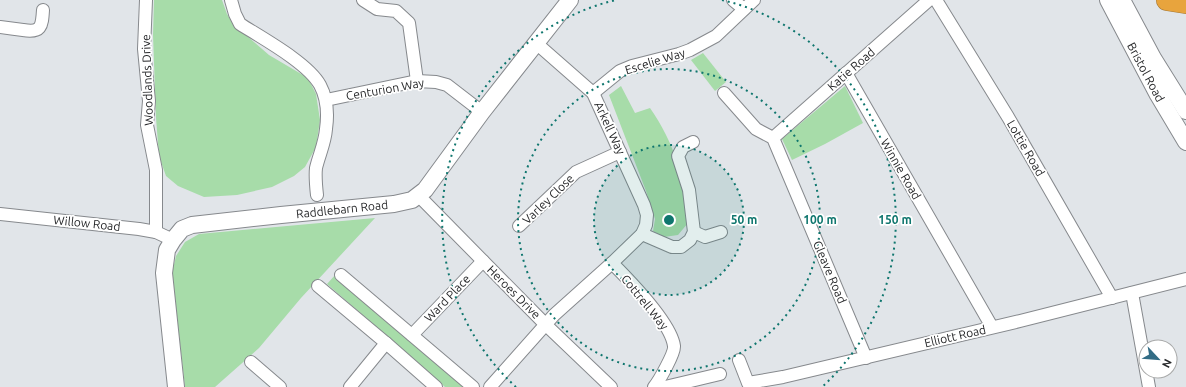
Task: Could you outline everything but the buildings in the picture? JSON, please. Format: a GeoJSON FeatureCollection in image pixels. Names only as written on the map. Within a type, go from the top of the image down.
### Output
{"type":"FeatureCollection","features":[{"type":"Feature","properties":{"kind":"highway"},"geometry":{"type":"LineString","coordinates":[[1167,0],[1186,3]]}},
{"type":"Feature","properties":{"kind":"street","name":"Woodlands Drive"},"geometry":{"type":"LineString","coordinates":[[146,0],[144,49],[149,101],[147,125],[156,170],[156,232]]}},
{"type":"Feature","properties":{"kind":"street"},"geometry":{"type":"LineString","coordinates":[[231,0],[240,24],[298,62],[307,69],[320,85],[326,100],[327,128],[324,144],[316,167],[315,181],[317,195]]}},
{"type":"Feature","properties":{"kind":"street"},"geometry":{"type":"LineString","coordinates":[[363,0],[377,9],[396,11],[409,23],[417,81]]}},
{"type":"Feature","properties":{"kind":"street","name":"Raddlebarn Road"},"geometry":{"type":"LineString","coordinates":[[176,387],[164,273],[167,250],[182,229],[192,225],[394,204],[412,200],[425,190],[482,112],[570,0]]}},
{"type":"Feature","properties":{"kind":"street"},"geometry":{"type":"LineString","coordinates":[[732,0],[744,9]]}},
{"type":"Feature","properties":{"kind":"street","name":"Escelie Way"},"geometry":{"type":"LineString","coordinates":[[593,93],[620,71],[632,66],[684,52],[716,36],[754,0]]}},
{"type":"Feature","properties":{"kind":"street","name":"Katie Road"},"geometry":{"type":"LineString","coordinates":[[773,138],[928,0]]}},
{"type":"Feature","properties":{"kind":"street","name":"Lottie Road"},"geometry":{"type":"LineString","coordinates":[[936,0],[1008,117],[1112,298]]}},
{"type":"Feature","properties":{"kind":"street","name":"Bristol Road"},"geometry":{"type":"LineString","coordinates":[[1108,0],[1158,95],[1186,142]]}},
{"type":"Feature","properties":{"kind":"street","name":"Bristol Road"},"geometry":{"type":"LineString","coordinates":[[1122,0],[1153,58],[1186,111]]}},
{"type":"Feature","properties":{"kind":"street"},"geometry":{"type":"LineString","coordinates":[[0,27],[33,32],[39,28],[41,24],[43,10]]}},
{"type":"Feature","properties":{"kind":"street","name":"Arkell Way"},"geometry":{"type":"LineString","coordinates":[[536,44],[593,93],[644,205],[647,215],[646,225],[642,234]]}},
{"type":"Feature","properties":{"kind":"street","name":"Winnie Road"},"geometry":{"type":"LineString","coordinates":[[846,73],[992,327]]}},
{"type":"Feature","properties":{"kind":"street","name":"Centurion Way"},"geometry":{"type":"LineString","coordinates":[[326,100],[417,81],[436,82],[447,85],[482,112]]}},
{"type":"Feature","properties":{"kind":"street"},"geometry":{"type":"LineString","coordinates":[[724,93],[756,129],[773,138]]}},
{"type":"Feature","properties":{"kind":"street","name":"Gleave Road"},"geometry":{"type":"LineString","coordinates":[[773,138],[866,358]]}},
{"type":"Feature","properties":{"kind":"street"},"geometry":{"type":"LineString","coordinates":[[490,387],[560,310],[642,234],[672,247],[681,247],[690,240],[694,232],[689,190],[678,156],[683,147],[693,142]]}},
{"type":"Feature","properties":{"kind":"street","name":"Varley Close"},"geometry":{"type":"LineString","coordinates":[[519,226],[576,172],[620,152]]}},
{"type":"Feature","properties":{"kind":"street","name":"Heroes Drive"},"geometry":{"type":"LineString","coordinates":[[418,195],[609,387]]}},
{"type":"Feature","properties":{"kind":"street","name":"Willow Road"},"geometry":{"type":"LineString","coordinates":[[0,214],[156,232],[173,240]]}},
{"type":"Feature","properties":{"kind":"street"},"geometry":{"type":"LineString","coordinates":[[694,232],[705,237],[721,232]]}},
{"type":"Feature","properties":{"kind":"street","name":"Ward Place"},"geometry":{"type":"LineString","coordinates":[[412,335],[483,261]]}},
{"type":"Feature","properties":{"kind":"street","name":"Cottrell Way"},"geometry":{"type":"LineString","coordinates":[[612,263],[639,291],[671,334],[674,348],[660,379],[654,387]]}},
{"type":"Feature","properties":{"kind":"street"},"geometry":{"type":"LineString","coordinates":[[341,275],[473,387]]}},
{"type":"Feature","properties":{"kind":"street","name":"Elliott Road"},"geometry":{"type":"LineString","coordinates":[[739,360],[748,383],[763,384],[783,377],[1186,279]]}},
{"type":"Feature","properties":{"kind":"street"},"geometry":{"type":"LineString","coordinates":[[318,286],[436,387]]}},
{"type":"Feature","properties":{"kind":"street"},"geometry":{"type":"LineString","coordinates":[[1132,293],[1149,387]]}},
{"type":"Feature","properties":{"kind":"street"},"geometry":{"type":"LineString","coordinates":[[350,387],[389,346]]}},
{"type":"Feature","properties":{"kind":"street"},"geometry":{"type":"LineString","coordinates":[[251,362],[280,387]]}},
{"type":"Feature","properties":{"kind":"street"},"geometry":{"type":"LineString","coordinates":[[665,387],[720,374]]}},
{"type":"Feature","properties":{"kind":"green space"},"geometry":{"type":"Polygon","coordinates":[[[154,0],[222,0],[227,14],[239,29],[269,55],[308,78],[316,94],[320,120],[316,147],[305,167],[294,176],[272,187],[237,195],[204,197],[178,186],[166,176],[159,156],[156,118],[153,35],[154,0]]]}},
{"type":"Feature","properties":{"kind":"green space"},"geometry":{"type":"Polygon","coordinates":[[[703,53],[726,82],[715,91],[691,60],[703,53]]]}},
{"type":"Feature","properties":{"kind":"green space"},"geometry":{"type":"Polygon","coordinates":[[[621,86],[635,113],[650,108],[666,134],[672,148],[685,192],[687,207],[688,223],[678,235],[664,237],[653,231],[655,219],[646,191],[609,95],[621,86]]]}},
{"type":"Feature","properties":{"kind":"green space"},"geometry":{"type":"Polygon","coordinates":[[[845,86],[863,123],[792,160],[782,139],[845,86]]]}},
{"type":"Feature","properties":{"kind":"green space"},"geometry":{"type":"Polygon","coordinates":[[[375,218],[301,298],[259,348],[215,387],[185,387],[172,273],[176,256],[185,242],[199,234],[375,218]]]}},
{"type":"Feature","properties":{"kind":"green space"},"geometry":{"type":"Polygon","coordinates":[[[336,274],[466,387],[445,387],[327,284],[336,274]]]}}]}
